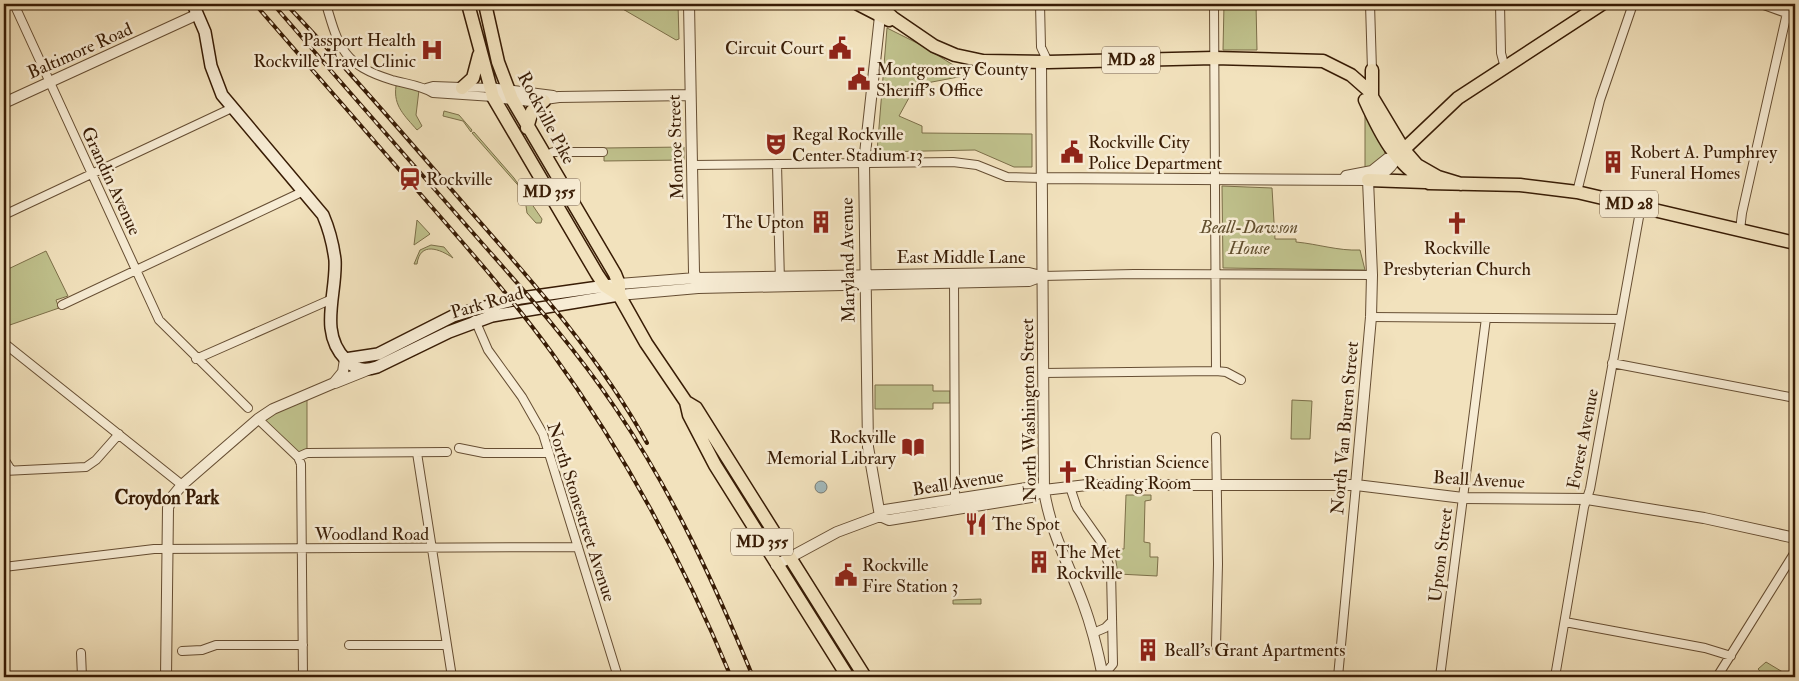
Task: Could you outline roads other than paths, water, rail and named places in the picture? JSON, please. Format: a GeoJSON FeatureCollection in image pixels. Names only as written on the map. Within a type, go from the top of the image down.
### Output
{"type":"FeatureCollection","features":[{"type":"Feature","properties":{"kind":"main road","name":"Rockville Pike"},"geometry":{"type":"LineString","coordinates":[[468,4],[491,92],[605,286]]}},
{"type":"Feature","properties":{"kind":"main road","name":"Rockville Pike"},"geometry":{"type":"LineString","coordinates":[[484,4],[498,62],[510,94],[527,128],[545,156],[619,289]]}},
{"type":"Feature","properties":{"kind":"main road","name":"MD 28"},"geometry":{"type":"LineString","coordinates":[[858,4],[880,7],[934,46],[955,55],[983,61],[1041,62],[1214,58],[1323,61],[1354,78],[1372,96],[1400,154],[1417,176],[1429,182],[1520,185],[1577,192],[1795,244]]}},
{"type":"Feature","properties":{"kind":"main road"},"geometry":{"type":"LineString","coordinates":[[1400,154],[1458,98],[1602,4]]}},
{"type":"Feature","properties":{"kind":"main road"},"geometry":{"type":"LineString","coordinates":[[195,9],[205,32],[216,81],[232,108],[323,215],[329,231],[335,262],[330,326],[332,338],[345,359],[352,366],[371,369]]}},
{"type":"Feature","properties":{"kind":"main road"},"geometry":{"type":"LineString","coordinates":[[462,88],[473,78],[480,50]]}},
{"type":"Feature","properties":{"kind":"main road"},"geometry":{"type":"LineString","coordinates":[[1354,78],[1364,77],[1372,70]]}},
{"type":"Feature","properties":{"kind":"main road"},"geometry":{"type":"LineString","coordinates":[[1372,70],[1372,96]]}},
{"type":"Feature","properties":{"kind":"main road","name":"MD 28"},"geometry":{"type":"LineString","coordinates":[[1354,78],[1386,142],[1400,154],[1428,172],[1460,184]]}},
{"type":"Feature","properties":{"kind":"main road"},"geometry":{"type":"LineString","coordinates":[[527,128],[532,111],[544,101]]}},
{"type":"Feature","properties":{"kind":"main road"},"geometry":{"type":"LineString","coordinates":[[1368,180],[1429,182]]}},
{"type":"Feature","properties":{"kind":"main road","name":"MD 355"},"geometry":{"type":"LineString","coordinates":[[605,286],[619,289],[651,350],[686,402],[696,408],[865,677]]}},
{"type":"Feature","properties":{"kind":"main road","name":"Park Road"},"geometry":{"type":"LineString","coordinates":[[371,369],[474,315],[521,298],[605,286]]}},
{"type":"Feature","properties":{"kind":"main road","name":"Park Road"},"geometry":{"type":"LineString","coordinates":[[345,359],[378,354],[453,316],[513,311],[619,289]]}},
{"type":"Feature","properties":{"kind":"main road","name":"MD 355"},"geometry":{"type":"LineString","coordinates":[[686,402],[688,416],[715,466],[848,677]]}},
{"type":"Feature","properties":{"kind":"street","name":"Grandin Avenue"},"geometry":{"type":"LineString","coordinates":[[14,4],[159,320],[196,359],[248,408]]}},
{"type":"Feature","properties":{"kind":"street"},"geometry":{"type":"LineString","coordinates":[[326,4],[339,44],[348,57],[365,69],[381,76],[426,88],[462,88],[510,94],[559,97],[690,95]]}},
{"type":"Feature","properties":{"kind":"street","name":"Monroe Street"},"geometry":{"type":"LineString","coordinates":[[689,4],[690,95],[697,283]]}},
{"type":"Feature","properties":{"kind":"street"},"geometry":{"type":"LineString","coordinates":[[1040,4],[1041,62]]}},
{"type":"Feature","properties":{"kind":"street"},"geometry":{"type":"LineString","coordinates":[[1214,4],[1216,371]]}},
{"type":"Feature","properties":{"kind":"street"},"geometry":{"type":"LineString","coordinates":[[1370,4],[1372,70]]}},
{"type":"Feature","properties":{"kind":"street"},"geometry":{"type":"LineString","coordinates":[[1500,4],[1501,53],[1504,68]]}},
{"type":"Feature","properties":{"kind":"street"},"geometry":{"type":"LineString","coordinates":[[1577,192],[1600,100],[1633,4]]}},
{"type":"Feature","properties":{"kind":"street"},"geometry":{"type":"LineString","coordinates":[[1761,4],[1786,14]]}},
{"type":"Feature","properties":{"kind":"street"},"geometry":{"type":"LineString","coordinates":[[1740,230],[1742,213],[1789,4]]}},
{"type":"Feature","properties":{"kind":"street","name":"Maryland Avenue"},"geometry":{"type":"LineString","coordinates":[[880,7],[864,163],[868,452],[880,516]]}},
{"type":"Feature","properties":{"kind":"street","name":"Baltimore Road"},"geometry":{"type":"LineString","coordinates":[[4,104],[50,83],[195,9]]}},
{"type":"Feature","properties":{"kind":"street"},"geometry":{"type":"LineString","coordinates":[[1041,47],[1041,62]]}},
{"type":"Feature","properties":{"kind":"street","name":"North Washington Street"},"geometry":{"type":"LineString","coordinates":[[1041,62],[1044,490],[1055,537],[1093,633],[1103,677]]}},
{"type":"Feature","properties":{"kind":"street"},"geometry":{"type":"LineString","coordinates":[[426,88],[433,93],[446,95],[491,92]]}},
{"type":"Feature","properties":{"kind":"street"},"geometry":{"type":"LineString","coordinates":[[510,94],[544,101],[559,97]]}},
{"type":"Feature","properties":{"kind":"street"},"geometry":{"type":"LineString","coordinates":[[4,215],[232,108]]}},
{"type":"Feature","properties":{"kind":"street"},"geometry":{"type":"LineString","coordinates":[[545,156],[553,152],[603,152]]}},
{"type":"Feature","properties":{"kind":"street"},"geometry":{"type":"LineString","coordinates":[[1318,180],[1372,171],[1387,159],[1400,154]]}},
{"type":"Feature","properties":{"kind":"street"},"geometry":{"type":"LineString","coordinates":[[693,165],[967,163],[1007,177],[1368,180],[1376,178],[1394,165],[1400,154]]}},
{"type":"Feature","properties":{"kind":"street"},"geometry":{"type":"LineString","coordinates":[[777,164],[780,281]]}},
{"type":"Feature","properties":{"kind":"street","name":"North Van Buren Street"},"geometry":{"type":"LineString","coordinates":[[1338,677],[1371,318],[1372,275],[1368,180]]}},
{"type":"Feature","properties":{"kind":"street"},"geometry":{"type":"LineString","coordinates":[[62,305],[304,191]]}},
{"type":"Feature","properties":{"kind":"street","name":"Forest Avenue"},"geometry":{"type":"LineString","coordinates":[[1555,677],[1641,206]]}},
{"type":"Feature","properties":{"kind":"street"},"geometry":{"type":"LineString","coordinates":[[1042,276],[1372,275]]}},
{"type":"Feature","properties":{"kind":"street","name":"East Middle Lane"},"geometry":{"type":"LineString","coordinates":[[619,289],[697,283],[780,281],[954,278],[1029,281],[1042,276]]}},
{"type":"Feature","properties":{"kind":"street"},"geometry":{"type":"LineString","coordinates":[[954,278],[955,504]]}},
{"type":"Feature","properties":{"kind":"street"},"geometry":{"type":"LineString","coordinates":[[196,359],[332,299]]}},
{"type":"Feature","properties":{"kind":"street","name":"North Stonestreet Avenue"},"geometry":{"type":"LineString","coordinates":[[474,315],[488,350],[536,420],[549,453],[618,677]]}},
{"type":"Feature","properties":{"kind":"street"},"geometry":{"type":"LineString","coordinates":[[1371,318],[1620,319]]}},
{"type":"Feature","properties":{"kind":"street","name":"Upton Street"},"geometry":{"type":"LineString","coordinates":[[1440,677],[1486,318]]}},
{"type":"Feature","properties":{"kind":"street"},"geometry":{"type":"LineString","coordinates":[[4,343],[182,485]]}},
{"type":"Feature","properties":{"kind":"street"},"geometry":{"type":"LineString","coordinates":[[334,383],[343,372],[345,359]]}},
{"type":"Feature","properties":{"kind":"street"},"geometry":{"type":"LineString","coordinates":[[1612,364],[1795,398]]}},
{"type":"Feature","properties":{"kind":"street"},"geometry":{"type":"LineString","coordinates":[[166,677],[168,508],[172,497],[182,485],[258,419],[273,409],[371,369]]}},
{"type":"Feature","properties":{"kind":"street"},"geometry":{"type":"LineString","coordinates":[[1043,373],[1216,371],[1226,372],[1241,380]]}},
{"type":"Feature","properties":{"kind":"street"},"geometry":{"type":"LineString","coordinates":[[258,419],[298,457],[301,464],[303,677]]}},
{"type":"Feature","properties":{"kind":"street"},"geometry":{"type":"LineString","coordinates":[[4,459],[8,470],[86,467],[96,460],[119,434]]}},
{"type":"Feature","properties":{"kind":"street"},"geometry":{"type":"LineString","coordinates":[[1216,436],[1218,485],[1216,646]]}},
{"type":"Feature","properties":{"kind":"street"},"geometry":{"type":"LineString","coordinates":[[459,448],[484,453],[549,453]]}},
{"type":"Feature","properties":{"kind":"street"},"geometry":{"type":"LineString","coordinates":[[298,457],[307,452],[447,452]]}},
{"type":"Feature","properties":{"kind":"street"},"geometry":{"type":"LineString","coordinates":[[417,453],[452,677]]}},
{"type":"Feature","properties":{"kind":"street","name":"Beall Avenue"},"geometry":{"type":"LineString","coordinates":[[776,565],[837,532],[880,516],[889,520],[1033,487],[1044,490],[1071,487],[1080,490],[1146,490],[1157,486],[1356,485],[1463,498],[1587,499],[1704,518],[1795,538]]}},
{"type":"Feature","properties":{"kind":"street","name":"North Washington Street"},"geometry":{"type":"LineString","coordinates":[[1071,487],[1073,501],[1101,542],[1111,571],[1113,664],[1103,677]]}},
{"type":"Feature","properties":{"kind":"street","name":"Woodland Road"},"geometry":{"type":"LineString","coordinates":[[4,567],[167,550],[578,547]]}},
{"type":"Feature","properties":{"kind":"street"},"geometry":{"type":"LineString","coordinates":[[1718,677],[1795,552]]}},
{"type":"Feature","properties":{"kind":"street"},"geometry":{"type":"LineString","coordinates":[[1093,633],[1105,628],[1112,621]]}},
{"type":"Feature","properties":{"kind":"street"},"geometry":{"type":"LineString","coordinates":[[1566,622],[1705,648],[1731,656]]}},
{"type":"Feature","properties":{"kind":"street"},"geometry":{"type":"LineString","coordinates":[[182,651],[202,650],[216,645],[303,645]]}},
{"type":"Feature","properties":{"kind":"street"},"geometry":{"type":"LineString","coordinates":[[349,645],[447,645]]}},
{"type":"Feature","properties":{"kind":"street"},"geometry":{"type":"LineString","coordinates":[[81,653],[82,677]]}},
{"type":"Feature","properties":{"kind":"water"},"geometry":{"type":"Polygon","coordinates":[[[821,481],[827,487],[821,493],[815,487],[821,481]]]}},
{"type":"Feature","properties":{"kind":"railway"},"geometry":{"type":"LineString","coordinates":[[255,4],[477,259],[552,353],[604,429],[651,510],[673,551],[731,677]]}},
{"type":"Feature","properties":{"kind":"railway"},"geometry":{"type":"LineString","coordinates":[[273,4],[525,292],[563,337],[599,385],[637,441],[692,540],[724,608],[753,677]]}},
{"type":"Feature","properties":{"kind":"railway"},"geometry":{"type":"LineString","coordinates":[[286,4],[376,102],[562,319],[607,379],[647,443]]}},
{"type":"Feature","properties":{"kind":"place","name":"Circuit Court"},"geometry":{"type":"Point","coordinates":[840,48]}},
{"type":"Feature","properties":{"kind":"place","name":"Passport Health Rockville Travel Clinic"},"geometry":{"type":"Point","coordinates":[432,50]}},
{"type":"Feature","properties":{"kind":"place","name":"Montgomery County Sheriff's Office"},"geometry":{"type":"Point","coordinates":[859,79]}},
{"type":"Feature","properties":{"kind":"place","name":"Regal Rockville Center Stadium 13"},"geometry":{"type":"Point","coordinates":[776,144]}},
{"type":"Feature","properties":{"kind":"place","name":"Rockville City Police Department"},"geometry":{"type":"Point","coordinates":[1072,152]}},
{"type":"Feature","properties":{"kind":"place","name":"Robert A. Pumphrey Funeral Homes"},"geometry":{"type":"Point","coordinates":[1613,162]}},
{"type":"Feature","properties":{"kind":"place","name":"Rockville"},"geometry":{"type":"Point","coordinates":[410,179]}},
{"type":"Feature","properties":{"kind":"place","name":"The Upton"},"geometry":{"type":"Point","coordinates":[821,222]}},
{"type":"Feature","properties":{"kind":"place","name":"Rockville Presbyterian Church"},"geometry":{"type":"Point","coordinates":[1457,223]}},
{"type":"Feature","properties":{"kind":"place","name":"Rockville Memorial Library"},"geometry":{"type":"Point","coordinates":[913,447]}},
{"type":"Feature","properties":{"kind":"place","name":"Christian Science Reading Room"},"geometry":{"type":"Point","coordinates":[1068,472]}},
{"type":"Feature","properties":{"kind":"place","name":"The Spot"},"geometry":{"type":"Point","coordinates":[976,524]}},
{"type":"Feature","properties":{"kind":"place","name":"The Met Rockville"},"geometry":{"type":"Point","coordinates":[1039,562]}},
{"type":"Feature","properties":{"kind":"place","name":"Rockville Fire Station 3"},"geometry":{"type":"Point","coordinates":[846,575]}},
{"type":"Feature","properties":{"kind":"place","name":"Beall's Grant Apartments"},"geometry":{"type":"Point","coordinates":[1148,650]}},
{"type":"Feature","properties":{"kind":"district","name":"Croydon Park"},"geometry":{"type":"Point","coordinates":[167,498]}},
{"type":"Feature","properties":{"kind":"park label","name":"Beall-Dawson House"},"geometry":{"type":"Point","coordinates":[1249,237]}}]}
